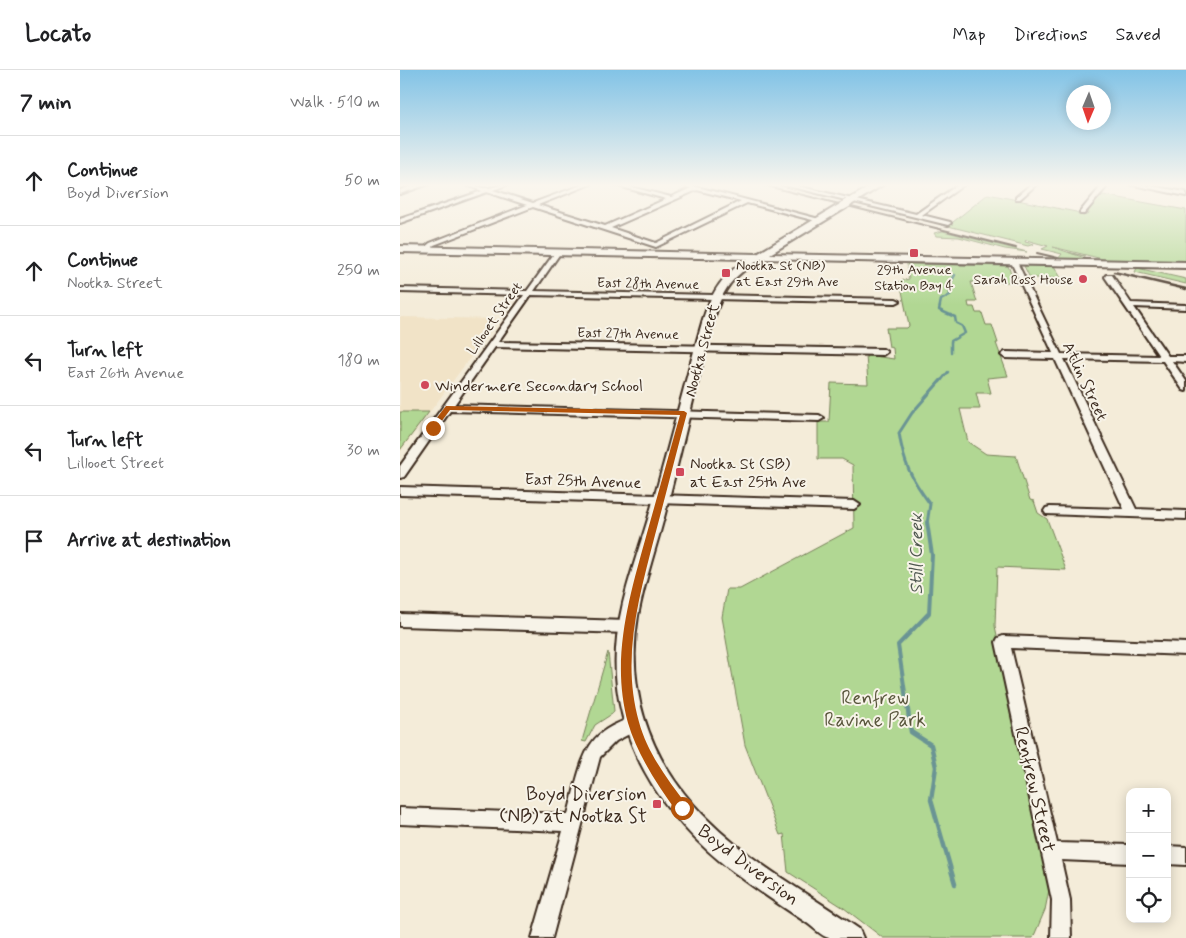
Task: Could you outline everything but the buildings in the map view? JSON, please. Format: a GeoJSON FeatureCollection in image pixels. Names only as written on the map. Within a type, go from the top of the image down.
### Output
{"type":"FeatureCollection","features":[{"type":"Feature","properties":{"kind":"street"},"geometry":{"type":"LineString","coordinates":[[426,249],[432,244],[482,225]]}},
{"type":"Feature","properties":{"kind":"street"},"geometry":{"type":"LineString","coordinates":[[595,225],[656,249]]}},
{"type":"Feature","properties":{"kind":"street"},"geometry":{"type":"LineString","coordinates":[[606,228],[614,225]]}},
{"type":"Feature","properties":{"kind":"street"},"geometry":{"type":"LineString","coordinates":[[656,249],[702,225]]}},
{"type":"Feature","properties":{"kind":"street","name":"Nootka Street"},"geometry":{"type":"LineString","coordinates":[[634,724],[626,688],[625,656],[628,627],[633,602],[716,297],[730,276],[812,225]]}},
{"type":"Feature","properties":{"kind":"street"},"geometry":{"type":"LineString","coordinates":[[400,249],[558,252],[656,249],[761,255],[1186,265]]}},
{"type":"Feature","properties":{"kind":"street","name":"Lillooet Street"},"geometry":{"type":"LineString","coordinates":[[400,474],[558,252]]}},
{"type":"Feature","properties":{"kind":"street","name":"Atlin Street"},"geometry":{"type":"LineString","coordinates":[[1014,262],[1132,513]]}},
{"type":"Feature","properties":{"kind":"street"},"geometry":{"type":"LineString","coordinates":[[1109,277],[1186,388]]}},
{"type":"Feature","properties":{"kind":"street","name":"East 28th Avenue"},"geometry":{"type":"LineString","coordinates":[[400,290],[896,301]]}},
{"type":"Feature","properties":{"kind":"street"},"geometry":{"type":"LineString","coordinates":[[1129,305],[1186,306]]}},
{"type":"Feature","properties":{"kind":"street","name":"East 27th Avenue"},"geometry":{"type":"LineString","coordinates":[[492,344],[883,352]]}},
{"type":"Feature","properties":{"kind":"street"},"geometry":{"type":"LineString","coordinates":[[1005,355],[1186,359]]}},
{"type":"Feature","properties":{"kind":"street"},"geometry":{"type":"LineString","coordinates":[[448,408],[818,418]]}},
{"type":"Feature","properties":{"kind":"street","name":"East 25th Avenue"},"geometry":{"type":"LineString","coordinates":[[400,491],[854,505]]}},
{"type":"Feature","properties":{"kind":"street"},"geometry":{"type":"LineString","coordinates":[[1050,511],[1186,515]]}},
{"type":"Feature","properties":{"kind":"street"},"geometry":{"type":"LineString","coordinates":[[400,620],[628,627]]}},
{"type":"Feature","properties":{"kind":"street","name":"Renfrew Street"},"geometry":{"type":"LineString","coordinates":[[1061,938],[1061,900],[1003,642],[1186,649]]}},
{"type":"Feature","properties":{"kind":"street"},"geometry":{"type":"LineString","coordinates":[[542,938],[593,754],[600,742],[611,734],[634,724]]}},
{"type":"Feature","properties":{"kind":"street","name":"Boyd Diversion"},"geometry":{"type":"LineString","coordinates":[[634,724],[642,745],[664,785],[702,831],[742,864],[850,938]]}},
{"type":"Feature","properties":{"kind":"street"},"geometry":{"type":"LineString","coordinates":[[400,816],[573,823]]}},
{"type":"Feature","properties":{"kind":"street"},"geometry":{"type":"LineString","coordinates":[[1050,851],[1126,854]]}},
{"type":"Feature","properties":{"kind":"street"},"geometry":{"type":"LineString","coordinates":[[1171,855],[1186,856]]}},
{"type":"Feature","properties":{"kind":"shaded area","name":"Windermere Secondary School"},"geometry":{"type":"Polygon","coordinates":[[[400,317],[499,319],[400,452],[400,317]]]}},
{"type":"Feature","properties":{"kind":"green space"},"geometry":{"type":"Polygon","coordinates":[[[1186,225],[1186,262],[1111,261],[1053,247],[1088,259],[1058,259],[1062,254],[1042,249],[1048,246],[1026,240],[1025,242],[1034,244],[1028,246],[948,226],[1186,225]]]}},
{"type":"Feature","properties":{"kind":"green space"},"geometry":{"type":"Polygon","coordinates":[[[943,231],[1027,252],[1005,249],[959,237],[936,236],[934,233],[943,231]]]}},
{"type":"Feature","properties":{"kind":"green space","name":"Renfrew Ravine Park"},"geometry":{"type":"Polygon","coordinates":[[[907,264],[1008,266],[1015,282],[971,282],[977,302],[968,302],[969,307],[974,307],[976,313],[982,313],[986,325],[992,325],[998,343],[996,343],[1008,376],[987,378],[991,393],[976,393],[980,409],[960,409],[968,442],[986,454],[1016,456],[1030,500],[1034,501],[1038,513],[1047,519],[1066,570],[997,567],[995,626],[1050,885],[1045,910],[1033,938],[883,938],[844,908],[788,872],[784,834],[780,835],[745,745],[722,617],[727,589],[740,589],[854,528],[853,465],[842,459],[818,459],[818,422],[829,422],[831,383],[868,384],[866,355],[894,359],[893,348],[889,347],[886,328],[907,328],[909,326],[900,281],[909,279],[907,264]]]}},
{"type":"Feature","properties":{"kind":"green space"},"geometry":{"type":"Polygon","coordinates":[[[1024,266],[1054,266],[1061,278],[1030,278],[1024,266]]]}},
{"type":"Feature","properties":{"kind":"green space"},"geometry":{"type":"Polygon","coordinates":[[[1137,268],[1186,279],[1186,284],[1135,272],[1137,268]]]}},
{"type":"Feature","properties":{"kind":"green space"},"geometry":{"type":"Polygon","coordinates":[[[400,412],[429,412],[400,450],[400,412]]]}},
{"type":"Feature","properties":{"kind":"green space"},"geometry":{"type":"Polygon","coordinates":[[[608,652],[614,711],[595,725],[586,742],[582,741],[608,652]]]}},
{"type":"Feature","properties":{"kind":"waterway","name":"Still Creek"},"geometry":{"type":"LineString","coordinates":[[951,352],[951,341],[965,333],[962,326],[956,323],[955,317],[939,310],[941,300],[950,295],[950,284],[955,275]]}},
{"type":"Feature","properties":{"kind":"waterway","name":"Still Creek"},"geometry":{"type":"LineString","coordinates":[[940,382],[948,372]]}},
{"type":"Feature","properties":{"kind":"waterway","name":"Still Creek"},"geometry":{"type":"LineString","coordinates":[[927,523],[930,504],[909,471],[899,433],[912,413],[941,380]]}},
{"type":"Feature","properties":{"kind":"waterway","name":"Still Creek"},"geometry":{"type":"LineString","coordinates":[[907,706],[898,645],[929,613],[932,555],[927,523]]}},
{"type":"Feature","properties":{"kind":"waterway","name":"Still Creek"},"geometry":{"type":"LineString","coordinates":[[907,704],[911,732],[931,745],[936,767],[931,800],[955,884]]}},
{"type":"Feature","properties":{"kind":"railway"},"geometry":{"type":"LineString","coordinates":[[922,225],[1016,248]]}},
{"type":"Feature","properties":{"kind":"railway"},"geometry":{"type":"LineString","coordinates":[[1037,253],[1058,258]]}},
{"type":"Feature","properties":{"kind":"railway"},"geometry":{"type":"LineString","coordinates":[[1114,272],[1186,289]]}},
{"type":"Feature","properties":{"kind":"place","name":"29th Avenue Station Bay 4"},"geometry":{"type":"Point","coordinates":[914,253]}},
{"type":"Feature","properties":{"kind":"place","name":"Nootka St (NB) at East 29th Ave"},"geometry":{"type":"Point","coordinates":[726,273]}},
{"type":"Feature","properties":{"kind":"place","name":"Sarah Ross House"},"geometry":{"type":"Point","coordinates":[1083,279]}},
{"type":"Feature","properties":{"kind":"place","name":"Windermere Secondary School"},"geometry":{"type":"Point","coordinates":[425,385]}},
{"type":"Feature","properties":{"kind":"place","name":"Nootka St (SB) at East 25th Ave"},"geometry":{"type":"Point","coordinates":[680,472]}},
{"type":"Feature","properties":{"kind":"place","name":"Boyd Diversion (NB) at Nootka St"},"geometry":{"type":"Point","coordinates":[657,804]}},
{"type":"Feature","properties":{"kind":"route"},"geometry":{"type":"LineString","coordinates":[[433,428],[448,408],[684,413],[633,602],[625,656],[626,688],[640,741],[664,785],[682,808]]}}]}
